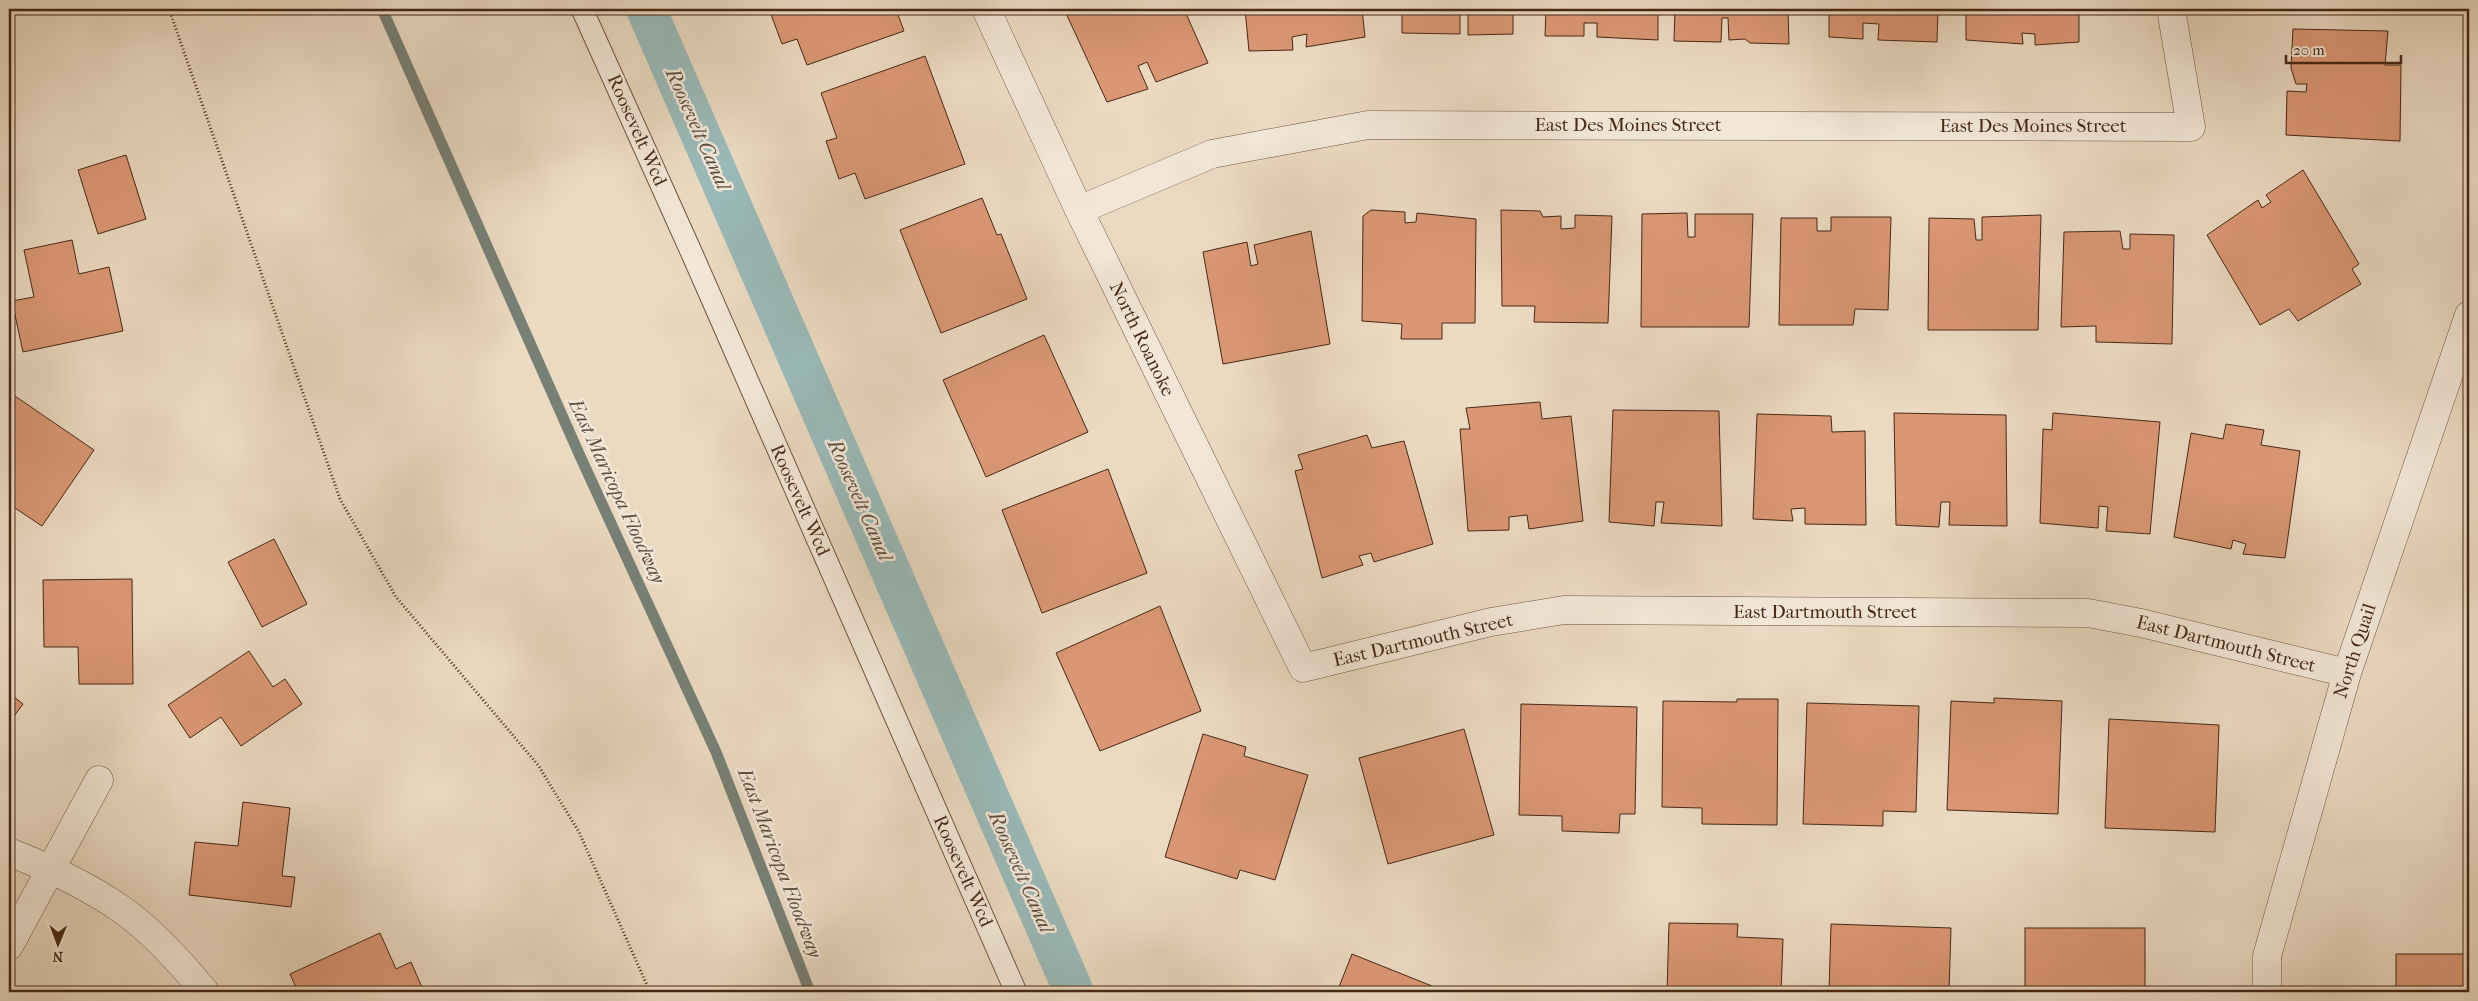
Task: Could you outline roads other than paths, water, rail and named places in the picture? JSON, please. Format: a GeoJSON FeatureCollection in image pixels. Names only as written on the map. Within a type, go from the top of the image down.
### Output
{"type":"FeatureCollection","features":[{"type":"Feature","properties":{"kind":"street","name":"North Roanoke"},"geometry":{"type":"LineString","coordinates":[[986,9],[1079,210],[1302,668]]}},
{"type":"Feature","properties":{"kind":"street","name":"East Des Moines Street"},"geometry":{"type":"LineString","coordinates":[[1079,210],[1212,154],[1368,124],[2191,127],[2170,9]]}},
{"type":"Feature","properties":{"kind":"street","name":"North Quail"},"geometry":{"type":"LineString","coordinates":[[2267,992],[2267,956],[2347,673],[2469,315]]}},
{"type":"Feature","properties":{"kind":"street","name":"East Dartmouth Street"},"geometry":{"type":"LineString","coordinates":[[1302,668],[1491,622],[1574,610],[2088,613],[2141,623],[2347,673]]}},
{"type":"Feature","properties":{"kind":"street"},"geometry":{"type":"LineString","coordinates":[[9,946],[99,780]]}},
{"type":"Feature","properties":{"kind":"street"},"geometry":{"type":"LineString","coordinates":[[9,852],[50,868],[121,909],[182,964],[206,992]]}},
{"type":"Feature","properties":{"kind":"lane","name":"Roosevelt Wcd"},"geometry":{"type":"LineString","coordinates":[[582,9],[693,256],[1016,992]]}},
{"type":"Feature","properties":{"kind":"waterway","name":"East Maricopa Floodway"},"geometry":{"type":"LineString","coordinates":[[382,9],[580,456],[716,752],[810,992]]}},
{"type":"Feature","properties":{"kind":"waterway","name":"Roosevelt Canal"},"geometry":{"type":"LineString","coordinates":[[646,9],[1074,992]]}}]}
